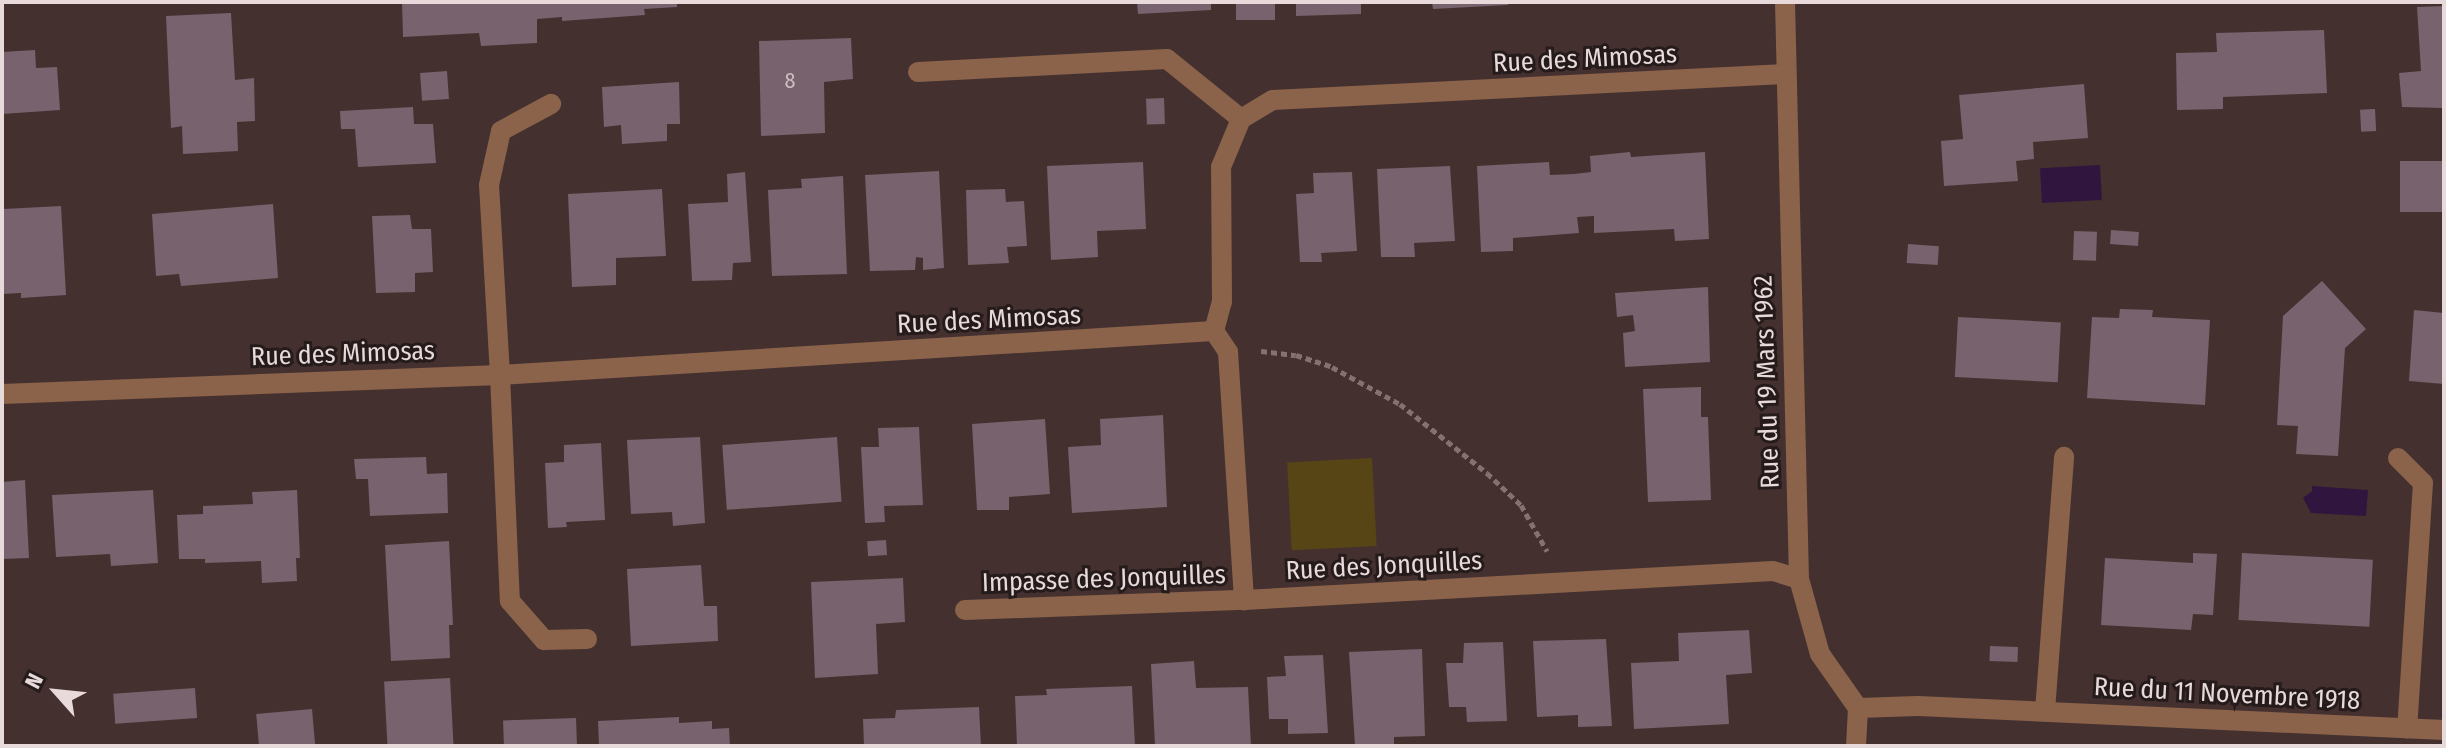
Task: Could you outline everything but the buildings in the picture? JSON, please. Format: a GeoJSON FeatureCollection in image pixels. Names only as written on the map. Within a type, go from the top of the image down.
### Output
{"type":"FeatureCollection","features":[{"type":"Feature","properties":{"kind":"street","name":"Rue du 19 Mars 1962"},"geometry":{"type":"LineString","coordinates":[[1785,2],[1799,579],[1820,654],[1858,708]]}},
{"type":"Feature","properties":{"kind":"street"},"geometry":{"type":"LineString","coordinates":[[918,72],[1167,59],[1241,119],[1221,167],[1222,302],[1214,331],[1228,352],[1244,600]]}},
{"type":"Feature","properties":{"kind":"street","name":"Rue des Mimosas"},"geometry":{"type":"LineString","coordinates":[[1241,119],[1273,100],[1785,74]]}},
{"type":"Feature","properties":{"kind":"street"},"geometry":{"type":"LineString","coordinates":[[551,104],[501,131],[489,185],[510,601],[544,640],[587,639]]}},
{"type":"Feature","properties":{"kind":"street","name":"Rue des Mimosas"},"geometry":{"type":"LineString","coordinates":[[2,394],[500,375],[1214,331]]}},
{"type":"Feature","properties":{"kind":"street"},"geometry":{"type":"LineString","coordinates":[[2045,711],[2064,457]]}},
{"type":"Feature","properties":{"kind":"street"},"geometry":{"type":"LineString","coordinates":[[2398,458],[2423,483],[2407,728]]}},
{"type":"Feature","properties":{"kind":"street","name":"Rue des Jonquilles"},"geometry":{"type":"LineString","coordinates":[[1244,600],[1773,571],[1799,579]]}},
{"type":"Feature","properties":{"kind":"street","name":"Impasse des Jonquilles"},"geometry":{"type":"LineString","coordinates":[[965,610],[1244,600]]}},
{"type":"Feature","properties":{"kind":"street"},"geometry":{"type":"LineString","coordinates":[[1856,746],[1858,708]]}},
{"type":"Feature","properties":{"kind":"street","name":"Rue du 11 Novembre 1918"},"geometry":{"type":"LineString","coordinates":[[1858,708],[2045,711],[2444,730]]}},
{"type":"Feature","properties":{"kind":"path"},"geometry":{"type":"LineString","coordinates":[[1228,352],[1268,350],[1296,355],[1368,384],[1400,404],[1487,473],[1521,505],[1547,546],[1550,584]]}},
{"type":"Feature","properties":{"kind":"shaded area"},"geometry":{"type":"Polygon","coordinates":[[[2100,165],[2102,200],[2042,203],[2040,168],[2100,165]]]}},
{"type":"Feature","properties":{"kind":"shaded area"},"geometry":{"type":"Polygon","coordinates":[[[1372,458],[1377,546],[1292,550],[1287,462],[1372,458]]]}},
{"type":"Feature","properties":{"kind":"shaded area"},"geometry":{"type":"Polygon","coordinates":[[[2312,486],[2368,490],[2366,516],[2311,513],[2303,498],[2312,491],[2312,486]]]}}]}
